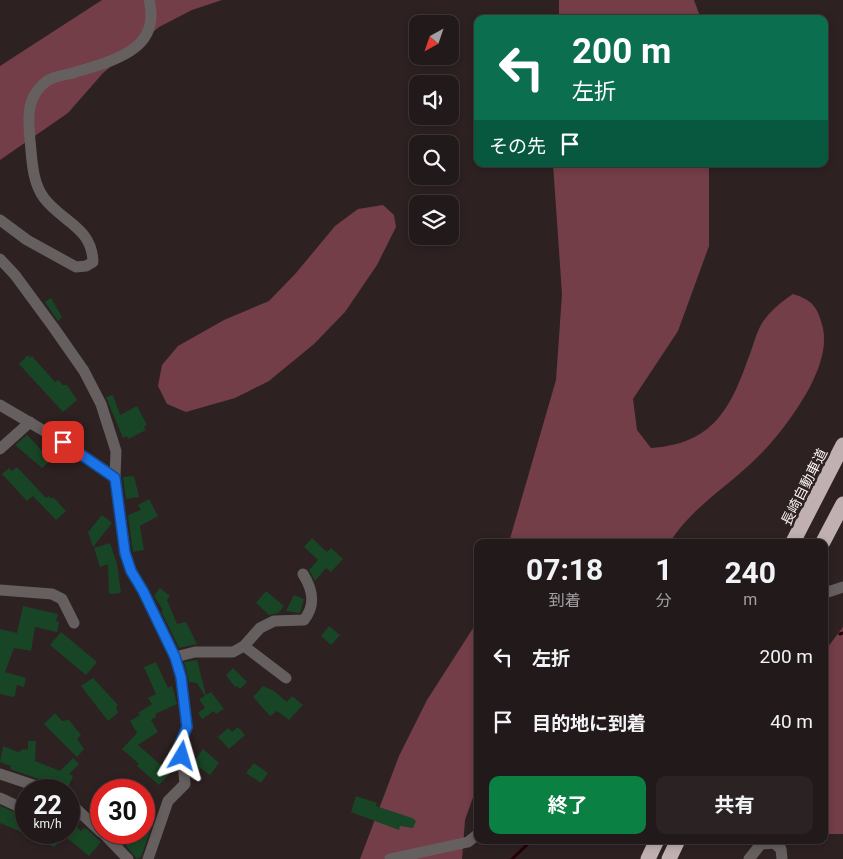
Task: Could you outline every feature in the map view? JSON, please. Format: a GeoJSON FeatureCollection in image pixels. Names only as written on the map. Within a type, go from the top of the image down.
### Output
{"type":"FeatureCollection","features":[{"type":"Feature","properties":{"kind":"highway","name":"長崎自動車道"},"geometry":{"type":"LineString","coordinates":[[796,539],[843,445]]}},
{"type":"Feature","properties":{"kind":"highway"},"geometry":{"type":"LineString","coordinates":[[825,539],[843,504]]}},
{"type":"Feature","properties":{"kind":"highway"},"geometry":{"type":"LineString","coordinates":[[648,859],[654,844]]}},
{"type":"Feature","properties":{"kind":"highway"},"geometry":{"type":"LineString","coordinates":[[669,859],[676,844]]}},
{"type":"Feature","properties":{"kind":"street"},"geometry":{"type":"LineString","coordinates":[[0,220],[27,240],[76,266],[86,266],[93,262],[93,252],[87,237],[44,199],[37,184],[28,120],[32,100],[48,80],[102,64],[140,45],[151,28],[153,16],[149,0]]}},
{"type":"Feature","properties":{"kind":"street"},"geometry":{"type":"LineString","coordinates":[[0,259],[15,275],[84,371],[101,404],[116,451],[115,478],[125,553],[131,571],[143,591],[175,657],[181,677],[187,727],[181,741],[184,784],[168,801],[148,859]]}},
{"type":"Feature","properties":{"kind":"street"},"geometry":{"type":"LineString","coordinates":[[0,405],[30,422],[115,478]]}},
{"type":"Feature","properties":{"kind":"street"},"geometry":{"type":"LineString","coordinates":[[0,449],[30,422]]}},
{"type":"Feature","properties":{"kind":"street"},"geometry":{"type":"LineString","coordinates":[[175,657],[195,652],[233,652],[244,646],[253,634],[274,621],[304,620],[312,610],[312,588],[303,574]]}},
{"type":"Feature","properties":{"kind":"street"},"geometry":{"type":"LineString","coordinates":[[828,592],[843,587]]}},
{"type":"Feature","properties":{"kind":"street"},"geometry":{"type":"LineString","coordinates":[[0,590],[52,594],[62,599],[74,623]]}},
{"type":"Feature","properties":{"kind":"street"},"geometry":{"type":"LineString","coordinates":[[244,646],[286,678]]}},
{"type":"Feature","properties":{"kind":"street"},"geometry":{"type":"LineString","coordinates":[[0,774],[15,779]]}},
{"type":"Feature","properties":{"kind":"street"},"geometry":{"type":"LineString","coordinates":[[0,798],[15,805]]}},
{"type":"Feature","properties":{"kind":"street"},"geometry":{"type":"LineString","coordinates":[[80,816],[90,824]]}},
{"type":"Feature","properties":{"kind":"street"},"geometry":{"type":"LineString","coordinates":[[390,859],[468,842],[474,837]]}},
{"type":"Feature","properties":{"kind":"street"},"geometry":{"type":"LineString","coordinates":[[113,844],[128,859]]}},
{"type":"Feature","properties":{"kind":"street"},"geometry":{"type":"LineString","coordinates":[[749,859],[761,844]]}},
{"type":"Feature","properties":{"kind":"street"},"geometry":{"type":"LineString","coordinates":[[775,844],[781,849],[782,859]]}},
{"type":"Feature","properties":{"kind":"shaded area"},"geometry":{"type":"Polygon","coordinates":[[[102,0],[222,0],[192,10],[159,27],[103,73],[68,113],[0,160],[0,66],[102,0]]]}},
{"type":"Feature","properties":{"kind":"shaded area"},"geometry":{"type":"Polygon","coordinates":[[[559,0],[694,0],[700,15],[559,15],[559,0]]]}},
{"type":"Feature","properties":{"kind":"shaded area"},"geometry":{"type":"Polygon","coordinates":[[[553,167],[709,167],[709,246],[678,331],[633,399],[637,430],[651,448],[689,440],[704,432],[716,421],[734,394],[762,323],[784,300],[793,294],[810,302],[817,310],[824,336],[821,359],[810,387],[795,412],[759,455],[693,514],[672,539],[510,539],[556,380],[562,294],[553,167]]]}},
{"type":"Feature","properties":{"kind":"shaded area"},"geometry":{"type":"Polygon","coordinates":[[[383,205],[394,215],[396,227],[377,265],[345,312],[314,344],[269,381],[235,398],[186,412],[167,404],[158,386],[162,365],[178,346],[224,320],[269,301],[296,273],[335,226],[358,209],[383,205]]]}},
{"type":"Feature","properties":{"kind":"shaded area"},"geometry":{"type":"Polygon","coordinates":[[[474,627],[474,794],[465,820],[462,859],[360,859],[399,756],[427,700],[474,627]]]}},
{"type":"Feature","properties":{"kind":"shaded area"},"geometry":{"type":"Polygon","coordinates":[[[843,627],[843,834],[828,834],[828,647],[843,627]]]}},
{"type":"Feature","properties":{"kind":"building"},"geometry":{"type":"Polygon","coordinates":[[[51,298],[62,317],[58,321],[45,302],[51,298]]]}},
{"type":"Feature","properties":{"kind":"building"},"geometry":{"type":"Polygon","coordinates":[[[28,355],[30,358],[32,356],[55,382],[58,380],[63,385],[67,385],[77,400],[63,412],[19,364],[28,355]]]}},
{"type":"Feature","properties":{"kind":"building"},"geometry":{"type":"Polygon","coordinates":[[[113,395],[120,415],[137,406],[147,425],[144,427],[146,430],[128,439],[127,436],[123,438],[106,397],[113,395]]]}},
{"type":"Feature","properties":{"kind":"building"},"geometry":{"type":"Polygon","coordinates":[[[27,435],[51,460],[42,468],[15,445],[27,435]]]}},
{"type":"Feature","properties":{"kind":"building"},"geometry":{"type":"Polygon","coordinates":[[[17,467],[46,498],[49,496],[51,499],[53,497],[66,511],[56,520],[33,496],[27,501],[2,474],[9,468],[12,471],[17,467]]]}},
{"type":"Feature","properties":{"kind":"building"},"geometry":{"type":"Polygon","coordinates":[[[134,476],[139,497],[126,499],[123,477],[134,476]]]}},
{"type":"Feature","properties":{"kind":"building"},"geometry":{"type":"Polygon","coordinates":[[[149,499],[158,516],[140,526],[144,550],[133,552],[128,515],[141,510],[138,505],[149,499]]]}},
{"type":"Feature","properties":{"kind":"building"},"geometry":{"type":"Polygon","coordinates":[[[102,515],[112,523],[93,547],[88,532],[102,515]]]}},
{"type":"Feature","properties":{"kind":"building"},"geometry":{"type":"Polygon","coordinates":[[[312,538],[327,552],[331,548],[343,559],[331,572],[326,568],[315,581],[309,570],[318,560],[304,547],[312,538]]]}},
{"type":"Feature","properties":{"kind":"building"},"geometry":{"type":"Polygon","coordinates":[[[110,543],[117,564],[121,593],[109,594],[108,564],[100,567],[94,548],[110,543]]]}},
{"type":"Feature","properties":{"kind":"building"},"geometry":{"type":"Polygon","coordinates":[[[160,588],[170,596],[167,600],[177,624],[186,622],[197,644],[179,648],[161,611],[163,610],[154,596],[160,588]]]}},
{"type":"Feature","properties":{"kind":"building"},"geometry":{"type":"Polygon","coordinates":[[[266,591],[284,606],[278,613],[269,615],[256,603],[266,591]]]}},
{"type":"Feature","properties":{"kind":"building"},"geometry":{"type":"Polygon","coordinates":[[[294,595],[304,599],[300,613],[286,611],[294,595]]]}},
{"type":"Feature","properties":{"kind":"building"},"geometry":{"type":"Polygon","coordinates":[[[23,606],[58,614],[56,621],[59,622],[57,632],[35,627],[31,651],[14,648],[5,672],[26,678],[24,687],[17,685],[15,696],[12,697],[0,694],[0,629],[17,633],[23,606]]]}},
{"type":"Feature","properties":{"kind":"building"},"geometry":{"type":"Polygon","coordinates":[[[329,626],[340,635],[331,645],[321,636],[329,626]]]}},
{"type":"Feature","properties":{"kind":"building"},"geometry":{"type":"Polygon","coordinates":[[[61,632],[97,662],[86,675],[50,645],[61,632]]]}},
{"type":"Feature","properties":{"kind":"building"},"geometry":{"type":"Polygon","coordinates":[[[197,660],[206,695],[211,692],[224,709],[216,714],[214,711],[202,719],[198,713],[205,708],[199,699],[205,696],[197,683],[189,682],[184,662],[197,660]]]}},
{"type":"Feature","properties":{"kind":"building"},"geometry":{"type":"Polygon","coordinates":[[[156,662],[168,688],[172,686],[177,704],[155,714],[156,717],[151,720],[158,732],[138,745],[170,773],[159,785],[155,779],[152,779],[137,766],[139,764],[122,749],[137,733],[130,721],[152,704],[148,698],[156,694],[144,667],[156,662]]]}},
{"type":"Feature","properties":{"kind":"building"},"geometry":{"type":"Polygon","coordinates":[[[233,668],[247,682],[240,689],[237,686],[235,687],[226,675],[233,668]]]}},
{"type":"Feature","properties":{"kind":"building"},"geometry":{"type":"Polygon","coordinates":[[[93,678],[118,705],[116,707],[118,713],[108,721],[81,686],[93,678]]]}},
{"type":"Feature","properties":{"kind":"building"},"geometry":{"type":"Polygon","coordinates":[[[263,686],[274,691],[287,702],[292,696],[303,705],[289,720],[277,711],[270,716],[253,697],[263,686]]]}},
{"type":"Feature","properties":{"kind":"building"},"geometry":{"type":"Polygon","coordinates":[[[55,713],[62,721],[69,720],[81,735],[77,739],[84,749],[77,757],[44,724],[55,713]]]}},
{"type":"Feature","properties":{"kind":"building"},"geometry":{"type":"Polygon","coordinates":[[[238,727],[245,735],[229,749],[218,737],[228,728],[232,732],[238,727]]]}},
{"type":"Feature","properties":{"kind":"building"},"geometry":{"type":"Polygon","coordinates":[[[28,741],[36,741],[35,761],[60,771],[73,758],[79,764],[69,774],[73,776],[72,779],[39,779],[10,769],[11,766],[0,762],[3,746],[18,752],[24,749],[28,750],[28,741]]]}},
{"type":"Feature","properties":{"kind":"building"},"geometry":{"type":"Polygon","coordinates":[[[203,749],[219,763],[210,775],[193,763],[203,749]]]}},
{"type":"Feature","properties":{"kind":"building"},"geometry":{"type":"Polygon","coordinates":[[[254,763],[268,773],[261,783],[246,773],[254,763]]]}},
{"type":"Feature","properties":{"kind":"building"},"geometry":{"type":"Polygon","coordinates":[[[356,796],[377,803],[376,806],[412,818],[416,821],[413,828],[400,826],[399,830],[351,812],[356,796]]]}},
{"type":"Feature","properties":{"kind":"building"},"geometry":{"type":"Polygon","coordinates":[[[0,806],[15,812],[15,829],[0,823],[0,806]]]}},
{"type":"Feature","properties":{"kind":"building"},"geometry":{"type":"Polygon","coordinates":[[[84,828],[90,832],[90,844],[99,844],[89,856],[75,844],[80,844],[80,830],[84,828]]]}},
{"type":"Feature","properties":{"kind":"building"},"geometry":{"type":"Polygon","coordinates":[[[128,844],[146,844],[141,857],[137,859],[126,846],[128,844]]]}},
{"type":"Feature","properties":{"kind":"waterway"},"geometry":{"type":"LineString","coordinates":[[512,859],[528,844]]}},
{"type":"Feature","properties":{"kind":"route"},"geometry":{"type":"LineString","coordinates":[[63,442],[115,478],[125,553],[131,571],[143,591],[175,657],[181,677],[187,727],[181,741],[182,756]]}}]}
